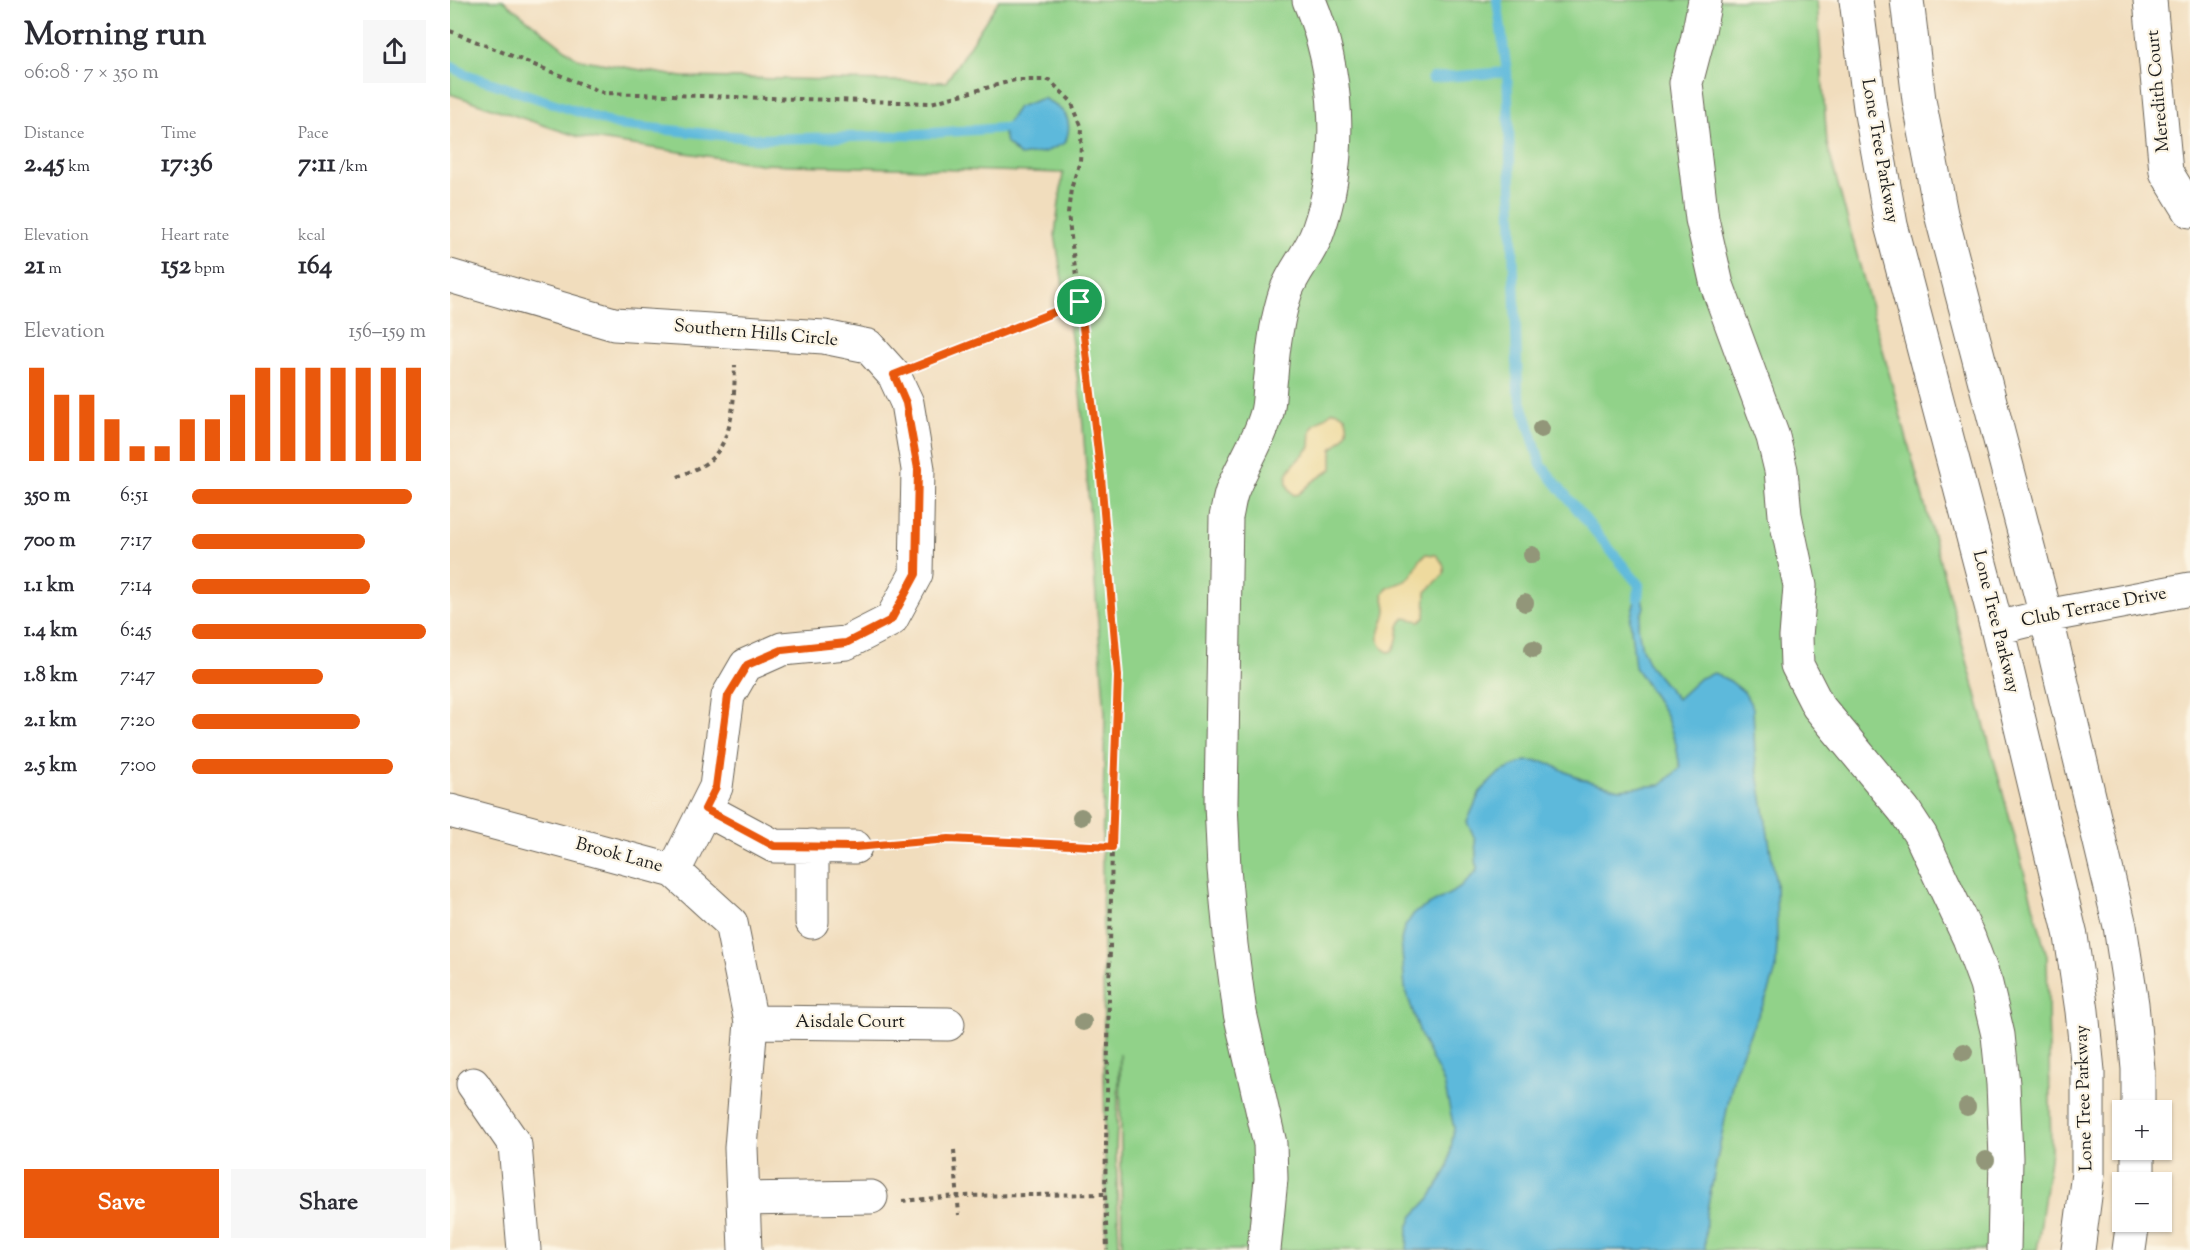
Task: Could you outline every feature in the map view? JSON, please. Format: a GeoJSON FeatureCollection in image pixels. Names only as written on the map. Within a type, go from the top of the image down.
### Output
{"type":"FeatureCollection","features":[{"type":"Feature","properties":{"kind":"street"},"geometry":{"type":"LineString","coordinates":[[1264,1250],[1271,1179],[1270,1144],[1240,1013],[1224,868],[1221,803],[1226,517],[1232,491],[1256,444],[1267,414],[1278,322],[1287,290],[1317,234],[1327,202],[1332,165],[1334,106],[1329,59],[1321,29],[1309,0]]}},
{"type":"Feature","properties":{"kind":"street"},"geometry":{"type":"LineString","coordinates":[[1705,0],[1686,83],[1702,219],[1717,285],[1773,437],[1781,470],[1785,515],[1800,586],[1796,637],[1797,665],[1818,706],[1904,810],[1921,836],[1969,938],[1986,984],[1998,1035],[2003,1084],[2006,1158],[2004,1250]]}},
{"type":"Feature","properties":{"kind":"street","name":"Lone Tree Parkway"},"geometry":{"type":"LineString","coordinates":[[1856,0],[1870,108],[1892,225],[1997,628],[2071,936],[2088,1071],[2088,1173],[2078,1250]]}},
{"type":"Feature","properties":{"kind":"street"},"geometry":{"type":"LineString","coordinates":[[1907,0],[1919,100],[1941,214],[2046,616],[2120,926],[2133,1015],[2138,1069],[2138,1100]]}},
{"type":"Feature","properties":{"kind":"street","name":"Meredith Court"},"geometry":{"type":"LineString","coordinates":[[2150,0],[2166,172],[2190,211]]}},
{"type":"Feature","properties":{"kind":"street","name":"Southern Hills Circle"},"geometry":{"type":"LineString","coordinates":[[450,276],[614,324],[824,337],[868,346],[894,375],[906,403],[918,469],[916,574],[891,620],[846,643],[782,650],[747,665],[728,696],[716,787],[674,871]]}},
{"type":"Feature","properties":{"kind":"street","name":"Club Terrace Drive"},"geometry":{"type":"LineString","coordinates":[[1997,628],[2046,616],[2190,589]]}},
{"type":"Feature","properties":{"kind":"street"},"geometry":{"type":"LineString","coordinates":[[705,809],[774,846],[855,847]]}},
{"type":"Feature","properties":{"kind":"street","name":"Brook Lane"},"geometry":{"type":"LineString","coordinates":[[450,811],[674,871],[731,923],[752,1022],[741,1148],[745,1250]]}},
{"type":"Feature","properties":{"kind":"street"},"geometry":{"type":"LineString","coordinates":[[812,846],[812,922]]}},
{"type":"Feature","properties":{"kind":"street","name":"Aisdale Court"},"geometry":{"type":"LineString","coordinates":[[752,1022],[948,1024]]}},
{"type":"Feature","properties":{"kind":"street"},"geometry":{"type":"LineString","coordinates":[[474,1084],[515,1145],[524,1250]]}},
{"type":"Feature","properties":{"kind":"street"},"geometry":{"type":"LineString","coordinates":[[743,1199],[871,1197]]}},
{"type":"Feature","properties":{"kind":"street"},"geometry":{"type":"LineString","coordinates":[[2129,1250],[2131,1232]]}},
{"type":"Feature","properties":{"kind":"path"},"geometry":{"type":"LineString","coordinates":[[450,31],[604,93],[931,103],[1015,80],[1049,80],[1071,101],[1082,128],[1080,161],[1071,189],[1068,213],[1101,477],[1118,676],[1105,1194],[1107,1250]]}},
{"type":"Feature","properties":{"kind":"path"},"geometry":{"type":"LineString","coordinates":[[894,375],[1080,302]]}},
{"type":"Feature","properties":{"kind":"path"},"geometry":{"type":"LineString","coordinates":[[678,477],[711,460],[723,442],[733,410],[737,332]]}},
{"type":"Feature","properties":{"kind":"path"},"geometry":{"type":"LineString","coordinates":[[855,847],[949,839],[1112,847]]}},
{"type":"Feature","properties":{"kind":"path"},"geometry":{"type":"LineString","coordinates":[[954,1150],[959,1215]]}},
{"type":"Feature","properties":{"kind":"path"},"geometry":{"type":"LineString","coordinates":[[871,1197],[891,1202],[957,1196],[1105,1194]]}},
{"type":"Feature","properties":{"kind":"green space"},"geometry":{"type":"Polygon","coordinates":[[[450,0],[503,0],[578,59],[682,77],[946,82],[999,0],[1817,0],[1827,144],[2047,956],[2051,1151],[2037,1250],[1122,1250],[1120,1053],[1116,1150],[1119,1250],[1106,1250],[1102,857],[1105,713],[1081,401],[1055,234],[1063,173],[760,164],[579,137],[450,94],[450,0]]]}},
{"type":"Feature","properties":{"kind":"sand"},"geometry":{"type":"Polygon","coordinates":[[[1333,411],[1345,416],[1347,431],[1332,449],[1332,469],[1299,494],[1294,495],[1288,488],[1287,475],[1310,447],[1311,430],[1314,425],[1333,411]]]}},
{"type":"Feature","properties":{"kind":"sand"},"geometry":{"type":"Polygon","coordinates":[[[1426,554],[1438,557],[1444,574],[1426,592],[1425,618],[1420,621],[1405,618],[1400,624],[1395,646],[1392,651],[1388,652],[1382,648],[1379,638],[1386,610],[1383,594],[1391,586],[1408,579],[1420,559],[1426,554]]]}},
{"type":"Feature","properties":{"kind":"water"},"geometry":{"type":"Polygon","coordinates":[[[1043,98],[1057,106],[1066,115],[1069,127],[1065,143],[1045,152],[1020,156],[1006,143],[1003,129],[1018,107],[1043,98]]]}},
{"type":"Feature","properties":{"kind":"water"},"geometry":{"type":"Polygon","coordinates":[[[1639,585],[1644,607],[1638,625],[1641,645],[1649,665],[1677,699],[1700,678],[1714,673],[1730,681],[1744,692],[1753,708],[1755,755],[1776,883],[1776,969],[1769,992],[1734,1074],[1706,1215],[1705,1250],[1407,1250],[1408,1228],[1413,1216],[1430,1198],[1448,1168],[1454,1128],[1444,1083],[1422,1039],[1405,988],[1401,940],[1404,928],[1414,913],[1462,887],[1477,870],[1475,840],[1467,822],[1480,792],[1499,773],[1525,761],[1546,762],[1581,779],[1619,789],[1661,785],[1680,768],[1676,744],[1665,713],[1635,667],[1630,620],[1639,585]]]}},
{"type":"Feature","properties":{"kind":"waterway"},"geometry":{"type":"LineString","coordinates":[[1497,0],[1507,72],[1518,391],[1541,465],[1639,585],[1638,599]]}},
{"type":"Feature","properties":{"kind":"waterway"},"geometry":{"type":"LineString","coordinates":[[450,66],[465,74],[618,125],[761,139],[890,136],[1017,127]]}},
{"type":"Feature","properties":{"kind":"waterway"},"geometry":{"type":"LineString","coordinates":[[1432,78],[1507,72]]}},
{"type":"Feature","properties":{"kind":"route"},"geometry":{"type":"LineString","coordinates":[[1080,302],[1101,477],[1118,676],[1112,847],[949,839],[855,847],[774,846],[705,809],[716,787],[728,696],[747,665],[782,650],[846,643],[891,620],[916,574],[918,469],[906,403],[894,375],[1080,302]]}}]}
